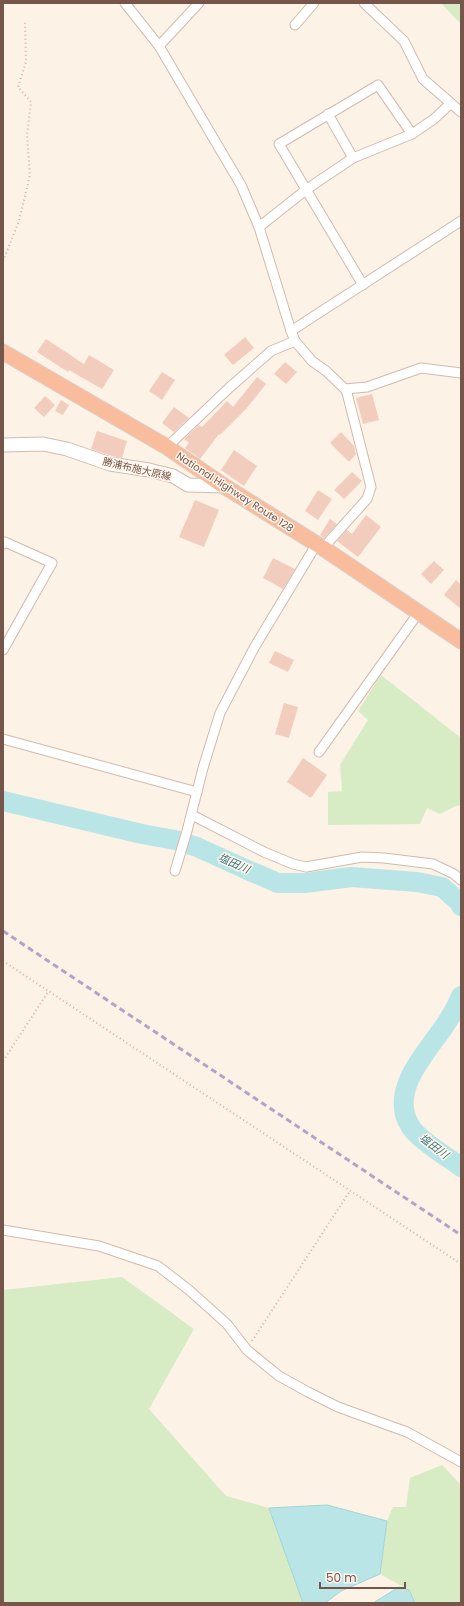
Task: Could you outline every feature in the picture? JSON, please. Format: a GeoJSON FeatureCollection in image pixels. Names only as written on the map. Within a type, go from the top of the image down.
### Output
{"type":"FeatureCollection","features":[{"type":"Feature","properties":{"kind":"highway","name":"National Highway Route 128"},"geometry":{"type":"LineString","coordinates":[[3,352],[167,447],[461,641]]}},
{"type":"Feature","properties":{"kind":"main road","name":"勝浦布施大原線"},"geometry":{"type":"LineString","coordinates":[[3,445],[43,444],[67,449],[110,464],[149,470],[173,476],[188,485],[224,486]]}},
{"type":"Feature","properties":{"kind":"street"},"geometry":{"type":"LineString","coordinates":[[125,3],[159,46],[241,185],[259,227],[295,341],[312,362],[326,370],[345,389],[371,487],[367,499],[319,547],[254,648],[220,713],[203,768],[192,815],[175,871]]}},
{"type":"Feature","properties":{"kind":"street"},"geometry":{"type":"LineString","coordinates":[[159,46],[199,3]]}},
{"type":"Feature","properties":{"kind":"street"},"geometry":{"type":"LineString","coordinates":[[295,25],[314,3]]}},
{"type":"Feature","properties":{"kind":"street"},"geometry":{"type":"LineString","coordinates":[[364,3],[404,41],[423,79],[461,112]]}},
{"type":"Feature","properties":{"kind":"street"},"geometry":{"type":"LineString","coordinates":[[362,285],[307,189],[279,144],[378,85],[412,134]]}},
{"type":"Feature","properties":{"kind":"street"},"geometry":{"type":"LineString","coordinates":[[259,227],[307,189],[353,158],[412,134],[434,119],[450,104]]}},
{"type":"Feature","properties":{"kind":"street"},"geometry":{"type":"LineString","coordinates":[[328,114],[353,158]]}},
{"type":"Feature","properties":{"kind":"street"},"geometry":{"type":"LineString","coordinates":[[291,331],[461,221]]}},
{"type":"Feature","properties":{"kind":"street"},"geometry":{"type":"LineString","coordinates":[[167,447],[229,388],[271,351],[295,341]]}},
{"type":"Feature","properties":{"kind":"street"},"geometry":{"type":"LineString","coordinates":[[345,389],[367,387],[421,368],[461,373]]}},
{"type":"Feature","properties":{"kind":"street"},"geometry":{"type":"LineString","coordinates":[[3,544],[5,542],[52,563],[3,650]]}},
{"type":"Feature","properties":{"kind":"street"},"geometry":{"type":"LineString","coordinates":[[319,752],[419,612]]}},
{"type":"Feature","properties":{"kind":"street"},"geometry":{"type":"LineString","coordinates":[[3,739],[197,792]]}},
{"type":"Feature","properties":{"kind":"street"},"geometry":{"type":"LineString","coordinates":[[192,815],[264,852],[293,864],[306,867],[362,857],[384,858],[433,864],[454,874],[461,880]]}},
{"type":"Feature","properties":{"kind":"street"},"geometry":{"type":"LineString","coordinates":[[3,1230],[100,1246],[158,1266],[189,1290],[227,1324],[247,1350],[279,1376],[338,1406],[407,1432],[461,1462]]}},
{"type":"Feature","properties":{"kind":"path"},"geometry":{"type":"LineString","coordinates":[[3,261],[19,221],[30,175],[27,135],[31,102],[18,87],[26,62],[25,20]]}},
{"type":"Feature","properties":{"kind":"path"},"geometry":{"type":"LineString","coordinates":[[3,961],[461,1264]]}},
{"type":"Feature","properties":{"kind":"path"},"geometry":{"type":"LineString","coordinates":[[3,1061],[48,992]]}},
{"type":"Feature","properties":{"kind":"path"},"geometry":{"type":"LineString","coordinates":[[247,1350],[350,1191]]}},
{"type":"Feature","properties":{"kind":"green space"},"geometry":{"type":"Polygon","coordinates":[[[441,3],[461,3],[461,24],[441,3]]]}},
{"type":"Feature","properties":{"kind":"green space"},"geometry":{"type":"Polygon","coordinates":[[[381,675],[461,738],[461,805],[440,814],[427,808],[420,824],[328,825],[328,792],[342,791],[340,765],[368,720],[358,711],[381,675]]]}},
{"type":"Feature","properties":{"kind":"green space"},"geometry":{"type":"Polygon","coordinates":[[[122,1277],[194,1329],[149,1409],[226,1496],[269,1508],[303,1603],[3,1603],[3,1290],[122,1277]]]}},
{"type":"Feature","properties":{"kind":"green space"},"geometry":{"type":"Polygon","coordinates":[[[442,1465],[461,1485],[461,1603],[415,1603],[409,1590],[380,1574],[387,1521],[393,1507],[406,1507],[410,1478],[442,1465]]]}},
{"type":"Feature","properties":{"kind":"water"},"geometry":{"type":"Polygon","coordinates":[[[327,1505],[387,1521],[380,1574],[341,1591],[325,1603],[303,1603],[269,1508],[327,1505]]]}},
{"type":"Feature","properties":{"kind":"water"},"geometry":{"type":"Polygon","coordinates":[[[399,1587],[409,1590],[415,1603],[373,1603],[399,1587]]]}},
{"type":"Feature","properties":{"kind":"building"},"geometry":{"type":"Polygon","coordinates":[[[245,337],[254,348],[233,365],[224,355],[245,337]]]}},
{"type":"Feature","properties":{"kind":"building"},"geometry":{"type":"Polygon","coordinates":[[[46,339],[84,364],[89,355],[114,370],[102,389],[69,370],[68,372],[37,352],[46,339]]]}},
{"type":"Feature","properties":{"kind":"building"},"geometry":{"type":"Polygon","coordinates":[[[285,362],[297,372],[286,384],[274,374],[285,362]]]}},
{"type":"Feature","properties":{"kind":"building"},"geometry":{"type":"Polygon","coordinates":[[[162,372],[175,380],[162,400],[149,391],[162,372]]]}},
{"type":"Feature","properties":{"kind":"building"},"geometry":{"type":"Polygon","coordinates":[[[257,377],[266,384],[246,409],[220,435],[219,434],[200,459],[185,448],[189,443],[184,439],[199,425],[202,427],[227,401],[233,407],[257,377]]]}},
{"type":"Feature","properties":{"kind":"building"},"geometry":{"type":"Polygon","coordinates":[[[372,394],[379,420],[363,424],[356,398],[372,394]]]}},
{"type":"Feature","properties":{"kind":"building"},"geometry":{"type":"Polygon","coordinates":[[[45,396],[55,405],[44,417],[34,408],[45,396]]]}},
{"type":"Feature","properties":{"kind":"building"},"geometry":{"type":"Polygon","coordinates":[[[61,400],[69,405],[63,415],[55,411],[61,400]]]}},
{"type":"Feature","properties":{"kind":"building"},"geometry":{"type":"Polygon","coordinates":[[[174,407],[189,418],[174,432],[162,423],[174,407]]]}},
{"type":"Feature","properties":{"kind":"building"},"geometry":{"type":"Polygon","coordinates":[[[97,431],[127,441],[122,458],[91,449],[97,431]]]}},
{"type":"Feature","properties":{"kind":"building"},"geometry":{"type":"Polygon","coordinates":[[[341,432],[354,446],[356,454],[349,462],[330,443],[341,432]]]}},
{"type":"Feature","properties":{"kind":"building"},"geometry":{"type":"Polygon","coordinates":[[[234,450],[257,466],[244,486],[221,470],[234,450]]]}},
{"type":"Feature","properties":{"kind":"building"},"geometry":{"type":"Polygon","coordinates":[[[352,472],[362,481],[344,499],[334,490],[352,472]]]}},
{"type":"Feature","properties":{"kind":"building"},"geometry":{"type":"Polygon","coordinates":[[[318,490],[332,499],[318,520],[305,511],[318,490]]]}},
{"type":"Feature","properties":{"kind":"building"},"geometry":{"type":"Polygon","coordinates":[[[195,500],[219,510],[204,547],[179,537],[195,500]]]}},
{"type":"Feature","properties":{"kind":"building"},"geometry":{"type":"Polygon","coordinates":[[[366,515],[381,527],[358,557],[337,541],[347,530],[352,534],[366,515]]]}},
{"type":"Feature","properties":{"kind":"building"},"geometry":{"type":"Polygon","coordinates":[[[330,519],[337,524],[324,538],[320,535],[330,519]]]}},
{"type":"Feature","properties":{"kind":"building"},"geometry":{"type":"Polygon","coordinates":[[[273,558],[295,569],[283,589],[263,578],[273,558]]]}},
{"type":"Feature","properties":{"kind":"building"},"geometry":{"type":"Polygon","coordinates":[[[434,561],[444,570],[431,584],[421,574],[434,561]]]}},
{"type":"Feature","properties":{"kind":"building"},"geometry":{"type":"Polygon","coordinates":[[[456,580],[461,585],[461,609],[444,595],[456,580]]]}},
{"type":"Feature","properties":{"kind":"building"},"geometry":{"type":"Polygon","coordinates":[[[275,651],[294,660],[288,672],[269,663],[275,651]]]}},
{"type":"Feature","properties":{"kind":"building"},"geometry":{"type":"Polygon","coordinates":[[[284,703],[298,707],[289,738],[275,734],[284,703]]]}},
{"type":"Feature","properties":{"kind":"building"},"geometry":{"type":"Polygon","coordinates":[[[303,758],[327,775],[311,798],[287,782],[303,758]]]}},
{"type":"Feature","properties":{"kind":"waterway","name":"塩田川"},"geometry":{"type":"LineString","coordinates":[[3,801],[142,834],[175,840],[197,847],[278,883],[305,883],[351,877],[417,882],[442,887],[459,902],[461,906]]}},
{"type":"Feature","properties":{"kind":"waterway","name":"塩田川"},"geometry":{"type":"LineString","coordinates":[[461,996],[448,1020],[413,1071],[404,1095],[404,1108],[407,1120],[412,1129],[430,1145],[461,1167]]}},
{"type":"Feature","properties":{"kind":"railway"},"geometry":{"type":"LineString","coordinates":[[3,931],[461,1235]]}}]}
